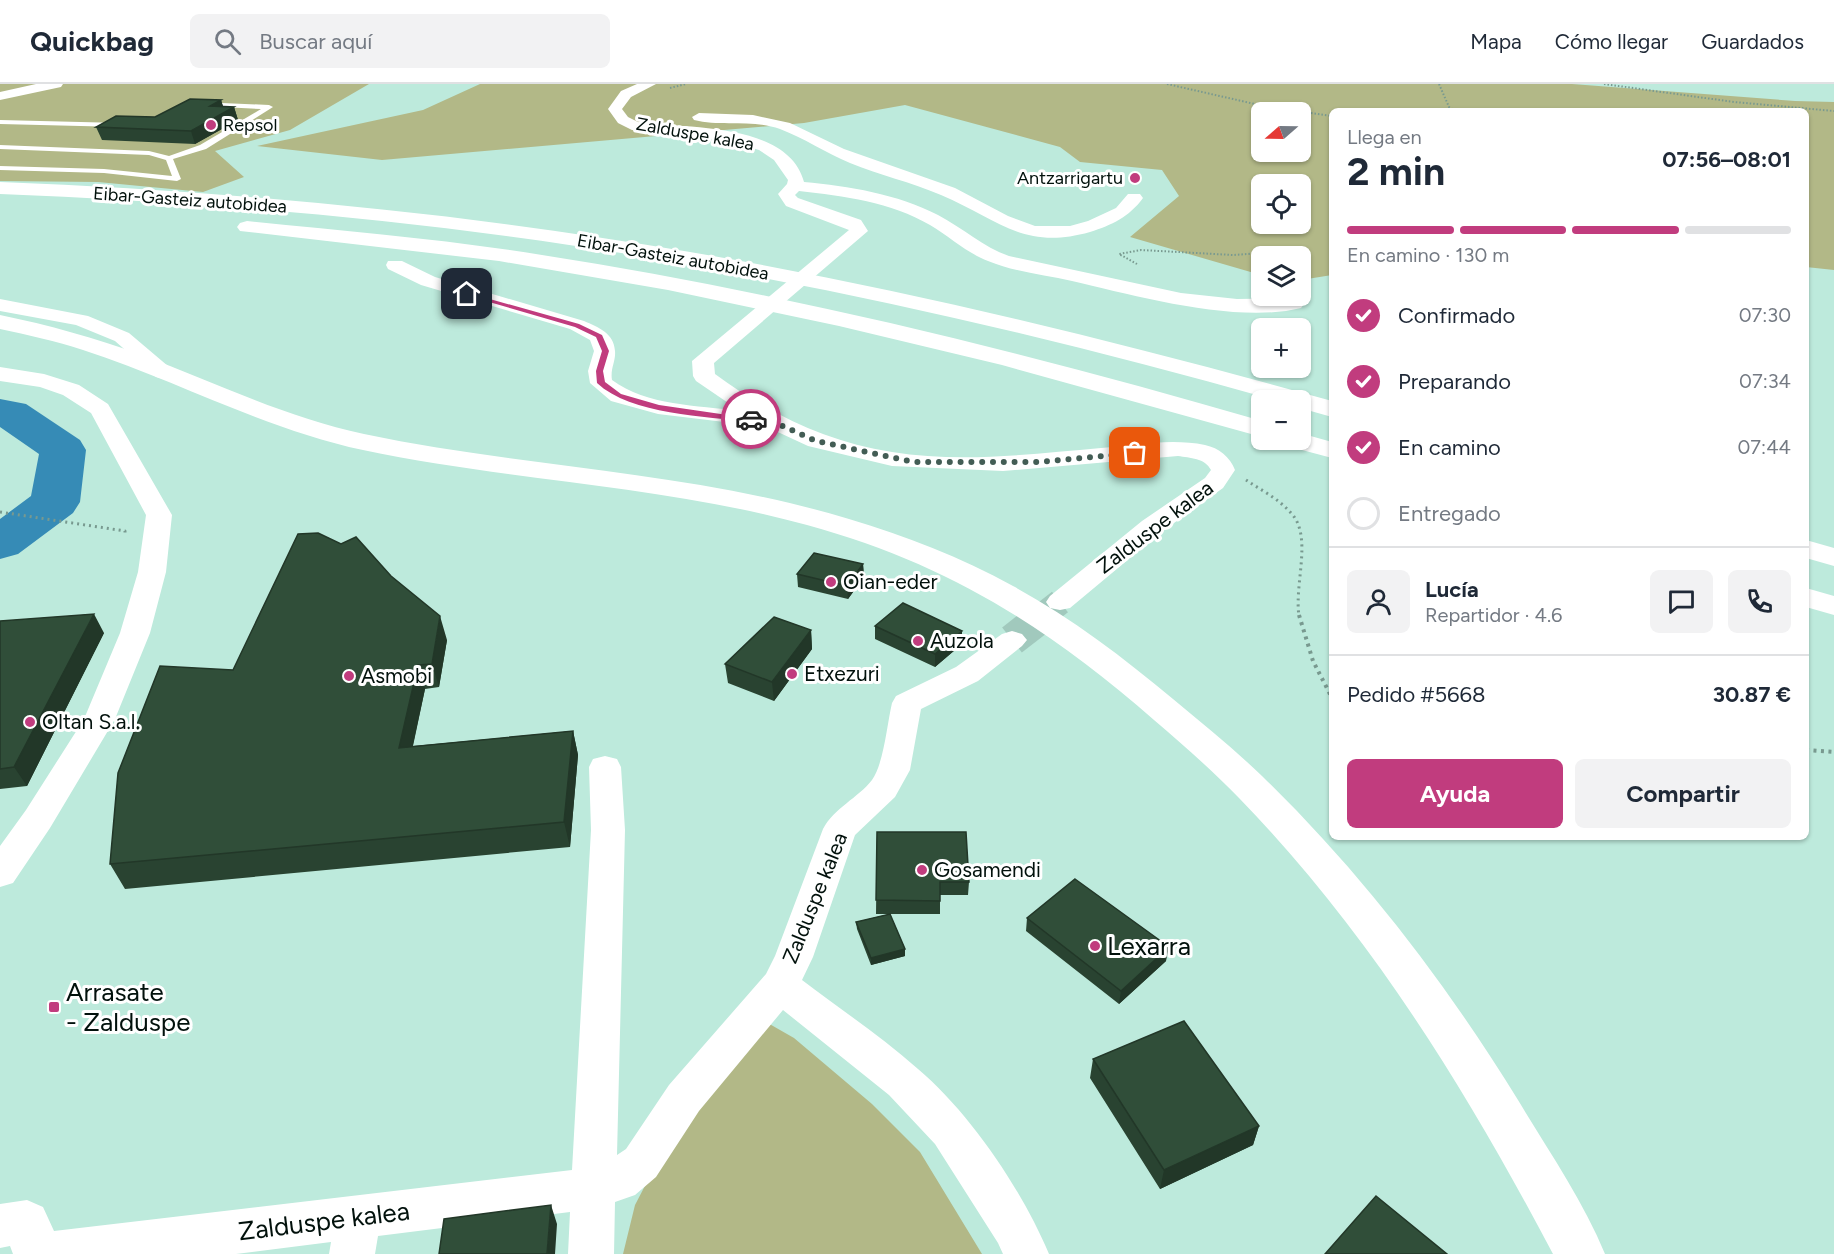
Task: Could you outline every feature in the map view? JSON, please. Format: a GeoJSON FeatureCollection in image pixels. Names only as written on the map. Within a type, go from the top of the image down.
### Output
{"type":"FeatureCollection","features":[{"type":"Feature","properties":{"kind":"main road"},"geometry":{"type":"LineString","coordinates":[[177,179],[357,208],[376,215]]}},
{"type":"Feature","properties":{"kind":"main road","name":"Eibar-Gasteiz autobidea"},"geometry":{"type":"LineString","coordinates":[[0,188],[208,201],[376,215],[590,242],[824,283],[1130,354],[1329,408]]}},
{"type":"Feature","properties":{"kind":"main road"},"geometry":{"type":"LineString","coordinates":[[0,208],[46,211]]}},
{"type":"Feature","properties":{"kind":"main road","name":"Eibar-Gasteiz autobidea"},"geometry":{"type":"LineString","coordinates":[[230,225],[403,242],[581,267],[867,326],[1075,376],[1251,426]]}},
{"type":"Feature","properties":{"kind":"main road"},"geometry":{"type":"LineString","coordinates":[[0,322],[79,340],[249,406],[353,439],[509,467],[732,500],[815,518],[871,535],[975,578],[1060,628],[1136,686],[1240,776],[1345,889],[1436,1012],[1522,1148],[1580,1254]]}},
{"type":"Feature","properties":{"kind":"main road"},"geometry":{"type":"LineString","coordinates":[[1311,444],[1329,449]]}},
{"type":"Feature","properties":{"kind":"main road"},"geometry":{"type":"LineString","coordinates":[[1809,550],[1834,557]]}},
{"type":"Feature","properties":{"kind":"main road"},"geometry":{"type":"LineString","coordinates":[[1809,598],[1834,606]]}},
{"type":"Feature","properties":{"kind":"street"},"geometry":{"type":"LineString","coordinates":[[0,96],[56,84]]}},
{"type":"Feature","properties":{"kind":"street","name":"Zalduspe kalea"},"geometry":{"type":"LineString","coordinates":[[649,84],[626,94],[615,109],[623,120],[637,127],[734,138],[767,148],[778,154],[796,180],[795,186],[786,194],[792,202],[855,224],[860,231],[703,361],[704,376],[728,394],[776,423],[816,441],[914,462],[1038,462],[1185,450],[1212,456],[1220,462],[1223,470],[1214,483],[1167,515],[1060,602]]}},
{"type":"Feature","properties":{"kind":"street"},"geometry":{"type":"LineString","coordinates":[[615,109],[668,116],[747,118],[782,125],[852,159],[950,192],[1022,230],[1053,233],[1088,227],[1126,211],[1134,198]]}},
{"type":"Feature","properties":{"kind":"street"},"geometry":{"type":"LineString","coordinates":[[795,186],[819,188],[881,200],[928,217],[994,257],[1132,290],[1222,304],[1251,306]]}},
{"type":"Feature","properties":{"kind":"street"},"geometry":{"type":"LineString","coordinates":[[395,265],[428,281],[577,325],[599,336],[605,351],[599,371],[601,383],[619,396],[658,407],[776,423]]}},
{"type":"Feature","properties":{"kind":"street"},"geometry":{"type":"LineString","coordinates":[[0,305],[81,320],[122,337],[164,372]]}},
{"type":"Feature","properties":{"kind":"street"},"geometry":{"type":"LineString","coordinates":[[1252,306],[1276,306]]}},
{"type":"Feature","properties":{"kind":"street"},"geometry":{"type":"LineString","coordinates":[[0,374],[44,381],[71,390],[100,409],[159,515],[152,572],[135,633],[99,719],[38,819],[0,873]]}},
{"type":"Feature","properties":{"kind":"street","name":"Zalduspe kalea"},"geometry":{"type":"LineString","coordinates":[[32,1239],[355,1235],[594,1188],[619,1180],[641,1163],[684,1098],[780,985],[794,957],[840,829],[883,789],[894,770],[907,703],[967,674],[1012,640]]}},
{"type":"Feature","properties":{"kind":"street"},"geometry":{"type":"LineString","coordinates":[[591,1254],[608,830],[605,767]]}},
{"type":"Feature","properties":{"kind":"street","name":"Zalduspe kalea"},"geometry":{"type":"LineString","coordinates":[[780,985],[904,1082],[950,1130],[1014,1227],[1026,1254]]}},
{"type":"Feature","properties":{"kind":"lane"},"geometry":{"type":"LineString","coordinates":[[0,147],[149,153],[169,158],[203,147],[269,107],[199,104],[189,109]]}},
{"type":"Feature","properties":{"kind":"lane"},"geometry":{"type":"LineString","coordinates":[[0,122],[125,125]]}},
{"type":"Feature","properties":{"kind":"lane"},"geometry":{"type":"LineString","coordinates":[[0,168],[104,171],[177,179],[169,158]]}},
{"type":"Feature","properties":{"kind":"path"},"geometry":{"type":"LineString","coordinates":[[1167,84],[1268,107],[1329,116]]}},
{"type":"Feature","properties":{"kind":"path"},"geometry":{"type":"LineString","coordinates":[[1438,84],[1450,108]]}},
{"type":"Feature","properties":{"kind":"path"},"geometry":{"type":"LineString","coordinates":[[1604,84],[1734,102],[1801,108]]}},
{"type":"Feature","properties":{"kind":"path"},"geometry":{"type":"LineString","coordinates":[[1809,109],[1834,111]]}},
{"type":"Feature","properties":{"kind":"path"},"geometry":{"type":"LineString","coordinates":[[1138,264],[1119,254],[1139,248],[1236,255],[1251,254]]}},
{"type":"Feature","properties":{"kind":"path"},"geometry":{"type":"LineString","coordinates":[[1223,470],[1241,476],[1275,499],[1296,520],[1301,534],[1297,593],[1300,622],[1316,673],[1329,693]]}},
{"type":"Feature","properties":{"kind":"path"},"geometry":{"type":"LineString","coordinates":[[0,512],[108,528]]}},
{"type":"Feature","properties":{"kind":"path"},"geometry":{"type":"LineString","coordinates":[[1809,750],[1834,752]]}},
{"type":"Feature","properties":{"kind":"green space"},"geometry":{"type":"Polygon","coordinates":[[[0,84],[369,84],[290,130],[215,151],[244,177],[203,192],[98,182],[0,181],[0,84]]]}},
{"type":"Feature","properties":{"kind":"green space"},"geometry":{"type":"Polygon","coordinates":[[[480,84],[1572,84],[1834,102],[1834,270],[1809,267],[1809,108],[1329,108],[1329,275],[1311,278],[1311,246],[1251,246],[1251,272],[1130,237],[1179,196],[1162,170],[1080,162],[1060,147],[905,105],[804,123],[382,160],[257,146],[423,110],[480,84]]]}},
{"type":"Feature","properties":{"kind":"green space"},"geometry":{"type":"Polygon","coordinates":[[[766,1022],[794,1038],[872,1104],[920,1152],[982,1254],[623,1254],[635,1205],[660,1157],[766,1022]]]}},
{"type":"Feature","properties":{"kind":"building"},"geometry":{"type":"Polygon","coordinates":[[[190,99],[221,100],[210,106],[234,107],[191,131],[96,127],[116,116],[155,117],[190,99]]]}},
{"type":"Feature","properties":{"kind":"building"},"geometry":{"type":"Polygon","coordinates":[[[318,533],[341,544],[356,537],[391,576],[440,616],[432,664],[418,665],[399,748],[573,731],[564,822],[110,864],[118,773],[160,666],[233,670],[298,534],[318,533]]]}},
{"type":"Feature","properties":{"kind":"building"},"geometry":{"type":"Polygon","coordinates":[[[814,553],[863,564],[847,586],[797,574],[814,553]]]}},
{"type":"Feature","properties":{"kind":"building"},"geometry":{"type":"Polygon","coordinates":[[[903,603],[962,631],[935,654],[875,626],[903,603]]]}},
{"type":"Feature","properties":{"kind":"building","name":"Oltan S.a.l."},"geometry":{"type":"Polygon","coordinates":[[[94,614],[14,767],[0,769],[0,621],[94,614]]]}},
{"type":"Feature","properties":{"kind":"building"},"geometry":{"type":"Polygon","coordinates":[[[774,617],[811,630],[772,682],[725,664],[774,617]]]}},
{"type":"Feature","properties":{"kind":"building","name":"Gosamendi"},"geometry":{"type":"Polygon","coordinates":[[[877,832],[966,832],[969,882],[940,882],[940,901],[876,900],[877,832]]]}},
{"type":"Feature","properties":{"kind":"building","name":"Lexarra"},"geometry":{"type":"Polygon","coordinates":[[[1075,879],[1169,947],[1121,991],[1027,918],[1075,879]]]}},
{"type":"Feature","properties":{"kind":"building"},"geometry":{"type":"Polygon","coordinates":[[[890,914],[905,949],[871,958],[856,922],[890,914]]]}},
{"type":"Feature","properties":{"kind":"building"},"geometry":{"type":"Polygon","coordinates":[[[1184,1021],[1259,1126],[1164,1170],[1093,1059],[1184,1021]]]}},
{"type":"Feature","properties":{"kind":"building"},"geometry":{"type":"Polygon","coordinates":[[[1376,1196],[1447,1254],[1325,1254],[1376,1196]]]}},
{"type":"Feature","properties":{"kind":"building"},"geometry":{"type":"Polygon","coordinates":[[[551,1205],[547,1254],[439,1254],[444,1219],[551,1205]]]}},
{"type":"Feature","properties":{"kind":"waterway"},"geometry":{"type":"LineString","coordinates":[[0,412],[10,413],[63,450],[55,502],[0,543]]}},
{"type":"Feature","properties":{"kind":"tunnel"},"geometry":{"type":"LineString","coordinates":[[1042,616],[1060,602]]}},
{"type":"Feature","properties":{"kind":"tunnel"},"geometry":{"type":"LineString","coordinates":[[1012,640],[1044,615]]}},
{"type":"Feature","properties":{"kind":"way so far"},"geometry":{"type":"LineString","coordinates":[[751,419],[776,423],[816,441],[914,462],[1003,464],[1135,453]]}},
{"type":"Feature","properties":{"kind":"place","name":"Repsol"},"geometry":{"type":"Point","coordinates":[211,125]}},
{"type":"Feature","properties":{"kind":"place","name":"Antzarrigartu"},"geometry":{"type":"Point","coordinates":[1135,178]}},
{"type":"Feature","properties":{"kind":"place","name":"Oian-eder"},"geometry":{"type":"Point","coordinates":[831,582]}},
{"type":"Feature","properties":{"kind":"place","name":"Auzola"},"geometry":{"type":"Point","coordinates":[918,641]}},
{"type":"Feature","properties":{"kind":"place","name":"Etxezuri"},"geometry":{"type":"Point","coordinates":[792,674]}},
{"type":"Feature","properties":{"kind":"place","name":"Asmobi"},"geometry":{"type":"Point","coordinates":[349,676]}},
{"type":"Feature","properties":{"kind":"place","name":"Oltan S.a.l."},"geometry":{"type":"Point","coordinates":[30,722]}},
{"type":"Feature","properties":{"kind":"place","name":"Gosamendi"},"geometry":{"type":"Point","coordinates":[922,870]}},
{"type":"Feature","properties":{"kind":"place","name":"Lexarra"},"geometry":{"type":"Point","coordinates":[1095,946]}},
{"type":"Feature","properties":{"kind":"place","name":"Arrasate - Zalduspe"},"geometry":{"type":"Point","coordinates":[54,1007]}},
{"type":"Feature","properties":{"kind":"route"},"geometry":{"type":"LineString","coordinates":[[467,294],[577,325],[599,336],[605,351],[599,371],[601,383],[619,396],[658,407],[751,419]]}}]}
